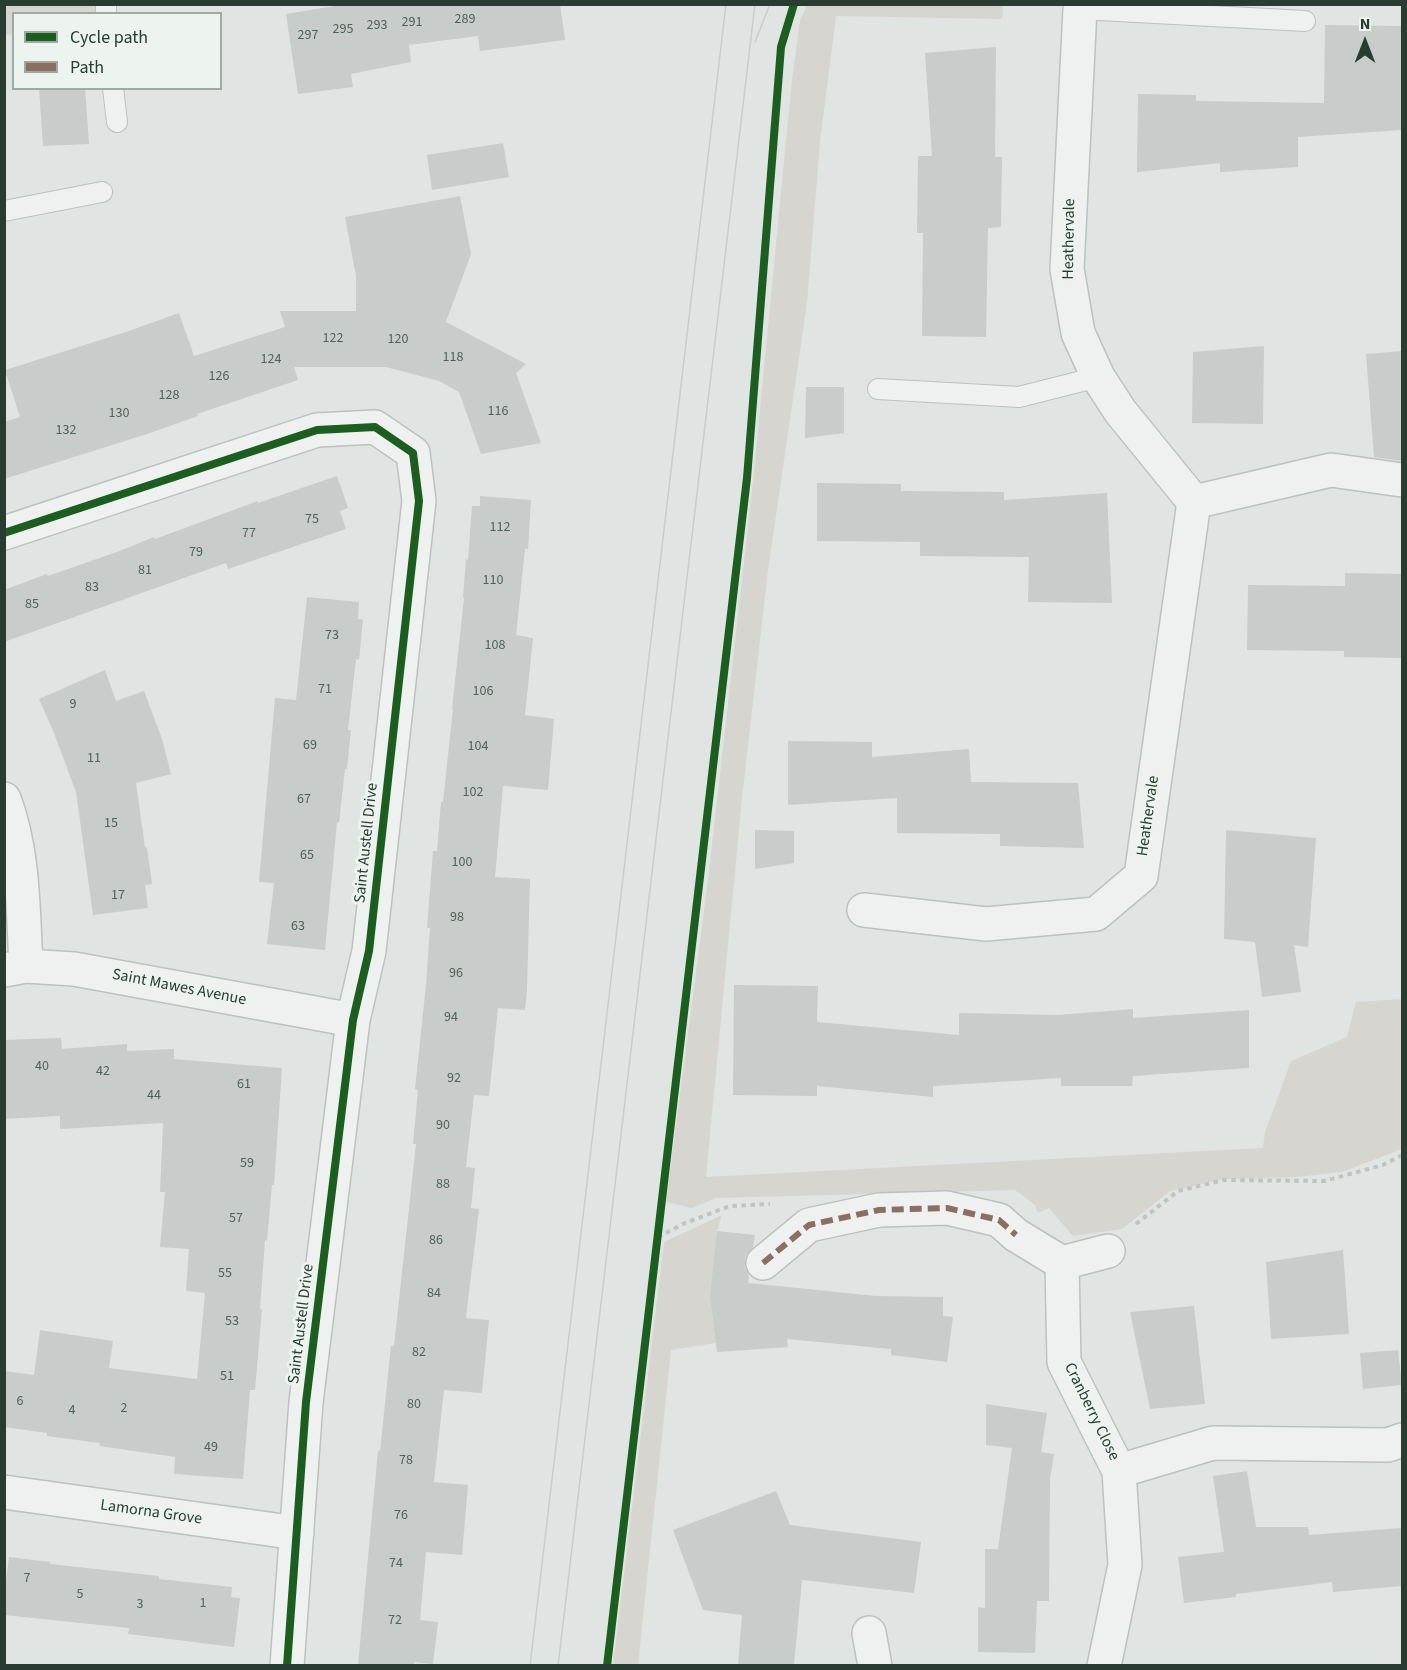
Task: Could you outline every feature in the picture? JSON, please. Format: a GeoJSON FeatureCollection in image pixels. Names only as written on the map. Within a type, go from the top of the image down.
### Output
{"type":"FeatureCollection","features":[{"type":"Feature","properties":{"kind":"street","name":"Heathervale"},"geometry":{"type":"LineString","coordinates":[[864,910],[986,924],[1096,914],[1141,876],[1194,502],[1120,411],[1098,377],[1078,333],[1066,269],[1080,9]]}},
{"type":"Feature","properties":{"kind":"street","name":"Saint Austell Drive"},"geometry":{"type":"LineString","coordinates":[[4,533],[317,430],[375,427],[413,453],[419,501],[369,951],[353,1020],[306,1402],[287,1665]]}},
{"type":"Feature","properties":{"kind":"street"},"geometry":{"type":"LineString","coordinates":[[1194,502],[1331,470],[1402,480]]}},
{"type":"Feature","properties":{"kind":"street"},"geometry":{"type":"LineString","coordinates":[[4,799],[12,819],[20,872],[15,968]]}},
{"type":"Feature","properties":{"kind":"street","name":"Saint Mawes Avenue"},"geometry":{"type":"LineString","coordinates":[[15,968],[74,969],[353,1020]]}},
{"type":"Feature","properties":{"kind":"street"},"geometry":{"type":"LineString","coordinates":[[763,1263],[809,1225],[879,1210],[947,1208],[999,1220],[1016,1235],[1062,1263],[1108,1251]]}},
{"type":"Feature","properties":{"kind":"street","name":"Cranberry Close"},"geometry":{"type":"LineString","coordinates":[[1062,1263],[1064,1362],[1119,1471],[1125,1565],[1104,1665]]}},
{"type":"Feature","properties":{"kind":"street"},"geometry":{"type":"LineString","coordinates":[[1119,1471],[1213,1443],[1388,1445],[1402,1440]]}},
{"type":"Feature","properties":{"kind":"street","name":"Lamorna Grove"},"geometry":{"type":"LineString","coordinates":[[4,1492],[297,1533]]}},
{"type":"Feature","properties":{"kind":"street"},"geometry":{"type":"LineString","coordinates":[[869,1634],[875,1665]]}},
{"type":"Feature","properties":{"kind":"lane"},"geometry":{"type":"LineString","coordinates":[[1080,9],[1305,21]]}},
{"type":"Feature","properties":{"kind":"lane"},"geometry":{"type":"LineString","coordinates":[[113,90],[117,122]]}},
{"type":"Feature","properties":{"kind":"lane"},"geometry":{"type":"LineString","coordinates":[[4,211],[102,192]]}},
{"type":"Feature","properties":{"kind":"lane"},"geometry":{"type":"LineString","coordinates":[[878,389],[1019,397],[1098,377]]}},
{"type":"Feature","properties":{"kind":"path"},"geometry":{"type":"LineString","coordinates":[[1108,1251],[1137,1223],[1178,1191],[1224,1180],[1324,1181],[1383,1165],[1402,1155]]}},
{"type":"Feature","properties":{"kind":"shaded area"},"geometry":{"type":"Polygon","coordinates":[[[4,5],[105,5],[106,12],[12,12],[12,34],[5,35],[4,5]]]}},
{"type":"Feature","properties":{"kind":"shaded area"},"geometry":{"type":"Polygon","coordinates":[[[807,5],[1003,5],[1002,19],[836,16],[820,142],[807,303],[768,570],[742,798],[706,1177],[1263,1148],[1265,1132],[1291,1061],[1347,1037],[1356,1002],[1402,999],[1402,1149],[1342,1172],[1297,1177],[1223,1179],[1170,1191],[1122,1229],[1073,1236],[1049,1208],[1038,1213],[1035,1205],[1015,1190],[716,1198],[692,1208],[666,1202],[708,880],[753,482],[792,79],[800,21],[807,5]]]}},
{"type":"Feature","properties":{"kind":"shaded area"},"geometry":{"type":"Polygon","coordinates":[[[722,1215],[717,1231],[711,1307],[716,1343],[671,1350],[638,1665],[613,1666],[664,1242],[722,1215]]]}},
{"type":"Feature","properties":{"kind":"building"},"geometry":{"type":"Polygon","coordinates":[[[346,4],[560,4],[565,40],[480,51],[478,36],[409,45],[411,62],[351,74],[353,87],[298,94],[286,14],[346,4]]]}},
{"type":"Feature","properties":{"kind":"building"},"geometry":{"type":"Polygon","coordinates":[[[1325,25],[1402,26],[1402,130],[1298,137],[1298,167],[1220,172],[1220,163],[1137,172],[1138,94],[1196,95],[1196,101],[1324,103],[1325,25]]]}},
{"type":"Feature","properties":{"kind":"building"},"geometry":{"type":"Polygon","coordinates":[[[996,47],[995,157],[1002,157],[1001,227],[988,228],[986,337],[922,336],[923,233],[917,233],[918,156],[932,156],[925,53],[996,47]]]}},
{"type":"Feature","properties":{"kind":"building"},"geometry":{"type":"Polygon","coordinates":[[[39,90],[85,90],[89,144],[43,146],[39,90]]]}},
{"type":"Feature","properties":{"kind":"building"},"geometry":{"type":"Polygon","coordinates":[[[503,143],[509,177],[432,190],[427,155],[503,143]]]}},
{"type":"Feature","properties":{"kind":"building"},"geometry":{"type":"Polygon","coordinates":[[[460,196],[471,254],[446,322],[526,364],[516,373],[541,443],[481,454],[459,392],[439,381],[386,367],[294,367],[298,380],[197,414],[198,416],[147,434],[4,479],[4,422],[20,417],[5,370],[179,313],[194,356],[285,327],[280,311],[356,311],[356,276],[345,217],[460,196]]]}},
{"type":"Feature","properties":{"kind":"building"},"geometry":{"type":"Polygon","coordinates":[[[1264,346],[1263,424],[1192,423],[1193,352],[1264,346]]]}},
{"type":"Feature","properties":{"kind":"building"},"geometry":{"type":"Polygon","coordinates":[[[1402,351],[1402,461],[1374,457],[1366,354],[1402,351]]]}},
{"type":"Feature","properties":{"kind":"building"},"geometry":{"type":"Polygon","coordinates":[[[806,387],[844,387],[844,433],[805,438],[806,387]]]}},
{"type":"Feature","properties":{"kind":"building"},"geometry":{"type":"Polygon","coordinates":[[[337,476],[348,508],[340,511],[346,529],[228,569],[226,563],[4,642],[4,590],[117,552],[154,537],[155,539],[258,501],[258,503],[337,476]]]}},
{"type":"Feature","properties":{"kind":"building"},"geometry":{"type":"Polygon","coordinates":[[[817,483],[901,484],[901,491],[1004,492],[1004,500],[1107,493],[1112,603],[1028,602],[1029,557],[920,556],[920,542],[817,541],[817,483]]]}},
{"type":"Feature","properties":{"kind":"building"},"geometry":{"type":"Polygon","coordinates":[[[480,496],[531,500],[528,549],[525,549],[516,635],[533,638],[525,715],[554,719],[548,790],[503,786],[495,877],[530,879],[527,991],[525,1010],[498,1008],[489,1096],[474,1095],[466,1167],[475,1168],[471,1208],[479,1209],[466,1318],[489,1320],[482,1393],[444,1390],[434,1482],[468,1485],[462,1555],[426,1552],[420,1620],[438,1622],[433,1664],[414,1662],[414,1665],[358,1665],[378,1451],[380,1451],[391,1346],[394,1346],[416,1144],[413,1144],[418,1090],[415,1089],[426,985],[430,928],[427,928],[433,851],[437,851],[441,802],[443,802],[472,506],[480,506],[480,496]]]}},
{"type":"Feature","properties":{"kind":"building"},"geometry":{"type":"Polygon","coordinates":[[[1345,573],[1402,574],[1402,658],[1344,657],[1344,651],[1247,650],[1248,585],[1345,586],[1345,573]]]}},
{"type":"Feature","properties":{"kind":"building"},"geometry":{"type":"Polygon","coordinates":[[[307,597],[359,602],[358,619],[363,619],[348,730],[351,730],[347,769],[345,769],[339,823],[337,822],[325,950],[267,944],[274,883],[259,882],[275,698],[296,700],[307,597]]]}},
{"type":"Feature","properties":{"kind":"building"},"geometry":{"type":"Polygon","coordinates":[[[105,670],[116,701],[144,691],[162,739],[171,774],[136,783],[152,884],[145,885],[148,908],[93,915],[76,792],[39,699],[105,670]]]}},
{"type":"Feature","properties":{"kind":"building"},"geometry":{"type":"Polygon","coordinates":[[[788,741],[872,742],[872,757],[969,749],[971,782],[1078,783],[1084,848],[1000,846],[1000,834],[897,833],[897,798],[788,805],[788,741]]]}},
{"type":"Feature","properties":{"kind":"building"},"geometry":{"type":"Polygon","coordinates":[[[755,830],[794,831],[794,863],[755,869],[755,830]]]}},
{"type":"Feature","properties":{"kind":"building"},"geometry":{"type":"Polygon","coordinates":[[[1226,830],[1316,838],[1308,947],[1294,945],[1301,992],[1262,997],[1255,942],[1224,939],[1226,830]]]}},
{"type":"Feature","properties":{"kind":"building"},"geometry":{"type":"Polygon","coordinates":[[[734,985],[818,986],[817,1022],[959,1035],[959,1013],[1057,1015],[1133,1009],[1133,1018],[1249,1010],[1249,1068],[1133,1076],[1132,1086],[1061,1086],[1061,1078],[933,1086],[933,1097],[817,1086],[817,1096],[733,1095],[734,985]]]}},
{"type":"Feature","properties":{"kind":"building"},"geometry":{"type":"Polygon","coordinates":[[[61,1038],[62,1049],[127,1044],[127,1051],[174,1049],[174,1059],[282,1068],[274,1185],[272,1185],[267,1241],[265,1240],[255,1390],[250,1390],[243,1479],[174,1474],[175,1457],[99,1446],[100,1443],[47,1436],[47,1433],[4,1427],[4,1371],[34,1375],[40,1330],[113,1341],[109,1368],[197,1379],[205,1293],[186,1291],[189,1249],[160,1247],[165,1192],[160,1192],[163,1123],[60,1129],[60,1116],[4,1119],[4,1040],[61,1038]]]}},
{"type":"Feature","properties":{"kind":"building"},"geometry":{"type":"Polygon","coordinates":[[[717,1231],[755,1235],[753,1247],[745,1257],[748,1283],[876,1296],[943,1297],[943,1316],[953,1317],[947,1362],[891,1355],[891,1349],[787,1339],[788,1347],[717,1352],[710,1298],[717,1231]]]}},
{"type":"Feature","properties":{"kind":"building"},"geometry":{"type":"Polygon","coordinates":[[[1343,1250],[1349,1334],[1271,1339],[1266,1262],[1343,1250]]]}},
{"type":"Feature","properties":{"kind":"building"},"geometry":{"type":"Polygon","coordinates":[[[1194,1306],[1205,1404],[1150,1409],[1130,1312],[1194,1306]]]}},
{"type":"Feature","properties":{"kind":"building"},"geometry":{"type":"Polygon","coordinates":[[[1398,1350],[1402,1385],[1363,1389],[1360,1353],[1398,1350]]]}},
{"type":"Feature","properties":{"kind":"building"},"geometry":{"type":"Polygon","coordinates":[[[986,1404],[1047,1413],[1041,1452],[1054,1454],[1050,1479],[1049,1601],[1037,1601],[1035,1653],[978,1652],[978,1607],[985,1608],[985,1549],[998,1549],[1012,1448],[986,1445],[986,1404]]]}},
{"type":"Feature","properties":{"kind":"building"},"geometry":{"type":"Polygon","coordinates":[[[1247,1471],[1256,1527],[1308,1527],[1309,1535],[1402,1528],[1402,1586],[1333,1592],[1332,1582],[1184,1603],[1178,1557],[1224,1552],[1213,1476],[1247,1471]]]}},
{"type":"Feature","properties":{"kind":"building"},"geometry":{"type":"Polygon","coordinates":[[[776,1491],[790,1525],[921,1542],[914,1593],[802,1580],[794,1665],[738,1665],[742,1615],[703,1610],[673,1530],[776,1491]]]}},
{"type":"Feature","properties":{"kind":"building"},"geometry":{"type":"Polygon","coordinates":[[[9,1557],[159,1576],[159,1579],[232,1587],[231,1597],[240,1598],[234,1647],[128,1634],[129,1628],[4,1615],[9,1557]]]}},
{"type":"Feature","properties":{"kind":"tram line"},"geometry":{"type":"LineString","coordinates":[[530,1666],[726,4]]}},
{"type":"Feature","properties":{"kind":"tram line"},"geometry":{"type":"LineString","coordinates":[[558,1666],[755,4]]}},
{"type":"Feature","properties":{"kind":"tram line"},"geometry":{"type":"LineString","coordinates":[[755,42],[770,4]]}},
{"type":"Feature","properties":{"kind":"marked path"},"geometry":{"type":"LineString","coordinates":[[763,1263],[809,1225],[879,1210],[947,1208],[999,1220],[1016,1235]]}},
{"type":"Feature","properties":{"kind":"cycle path"},"geometry":{"type":"LineString","coordinates":[[607,1666],[747,478],[781,47],[794,4]]}},
{"type":"Feature","properties":{"kind":"cycle path"},"geometry":{"type":"LineString","coordinates":[[4,533],[317,430],[375,427],[413,453],[419,501],[369,951],[353,1020],[306,1402],[287,1666]]}}]}
